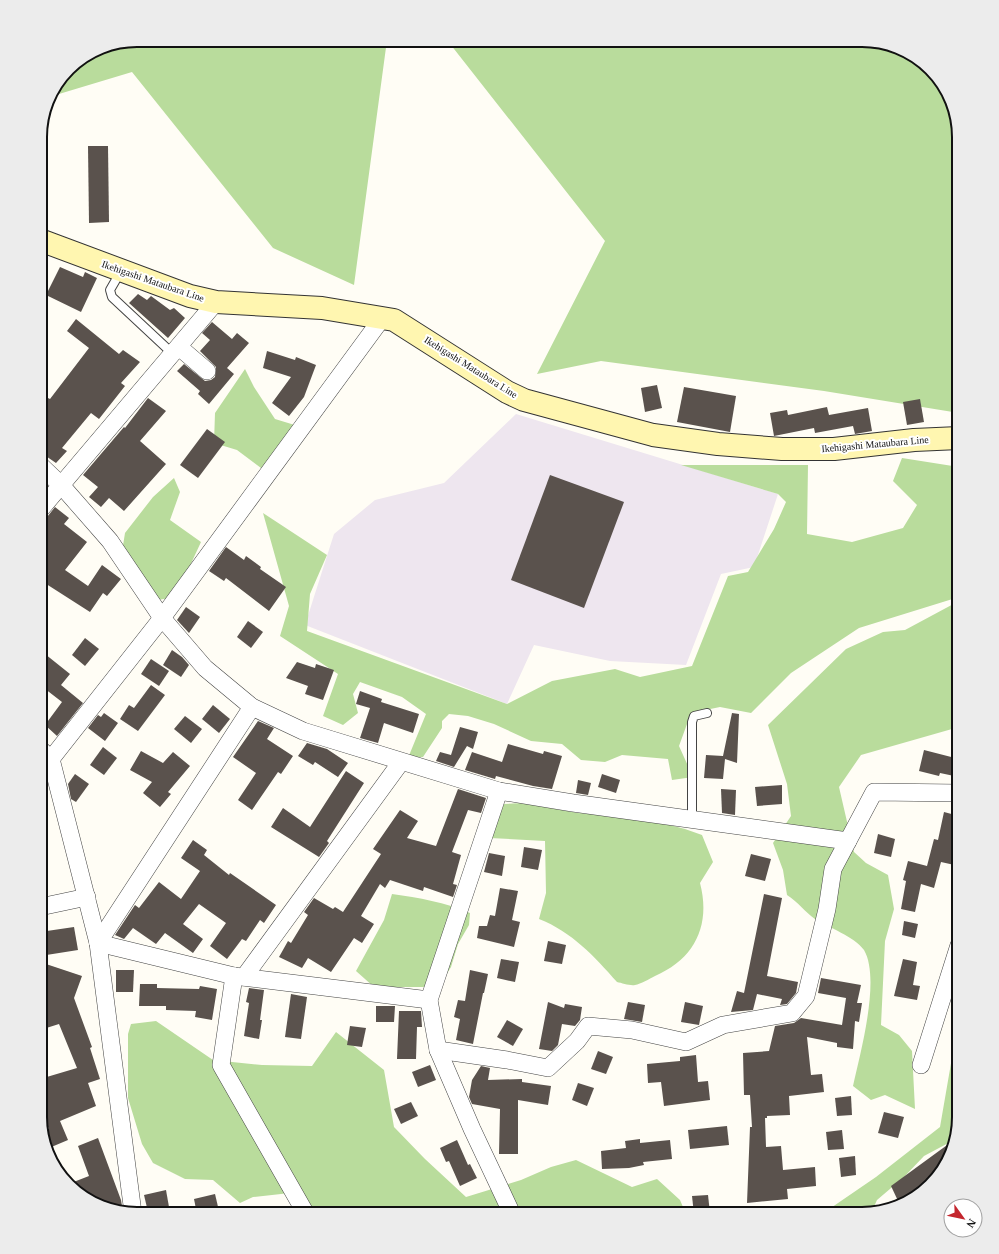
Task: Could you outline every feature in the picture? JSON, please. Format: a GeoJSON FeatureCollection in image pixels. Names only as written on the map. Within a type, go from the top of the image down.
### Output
{"type":"FeatureCollection","features":[{"type":"Feature","properties":{"kind":"main road","name":"Ikehigashi Mataubara Line"},"geometry":{"type":"LineString","coordinates":[[47,243],[190,296],[216,302],[322,308],[394,320],[507,392],[524,400],[653,435],[718,444],[812,449],[834,449],[914,440],[952,438]]}},
{"type":"Feature","properties":{"kind":"street"},"geometry":{"type":"LineString","coordinates":[[47,502],[216,302]]}},
{"type":"Feature","properties":{"kind":"street"},"geometry":{"type":"LineString","coordinates":[[47,753],[162,618],[383,317]]}},
{"type":"Feature","properties":{"kind":"street"},"geometry":{"type":"LineString","coordinates":[[176,350],[207,371]]}},
{"type":"Feature","properties":{"kind":"street"},"geometry":{"type":"LineString","coordinates":[[47,472],[110,541],[162,618],[205,668],[252,707],[303,732],[500,791],[573,804],[848,840]]}},
{"type":"Feature","properties":{"kind":"street"},"geometry":{"type":"LineString","coordinates":[[98,943],[252,707]]}},
{"type":"Feature","properties":{"kind":"street"},"geometry":{"type":"LineString","coordinates":[[47,758],[98,943],[133,1207]]}},
{"type":"Feature","properties":{"kind":"street"},"geometry":{"type":"LineString","coordinates":[[302,1207],[221,1065],[239,976],[401,762]]}},
{"type":"Feature","properties":{"kind":"street"},"geometry":{"type":"LineString","coordinates":[[500,791],[429,1000],[438,1050],[472,1129],[509,1207]]}},
{"type":"Feature","properties":{"kind":"street"},"geometry":{"type":"LineString","coordinates":[[438,1050],[507,1060],[548,1068],[577,1041],[588,1026],[632,1030],[686,1042],[723,1024],[792,1013],[806,996],[827,909],[833,869],[874,792],[952,793]]}},
{"type":"Feature","properties":{"kind":"street"},"geometry":{"type":"LineString","coordinates":[[47,905],[86,897]]}},
{"type":"Feature","properties":{"kind":"street"},"geometry":{"type":"LineString","coordinates":[[98,943],[239,976],[429,1000]]}},
{"type":"Feature","properties":{"kind":"street"},"geometry":{"type":"LineString","coordinates":[[921,1065],[952,971]]}},
{"type":"Feature","properties":{"kind":"lane"},"geometry":{"type":"LineString","coordinates":[[121,270],[110,290],[112,297],[176,350]]}},
{"type":"Feature","properties":{"kind":"lane"},"geometry":{"type":"LineString","coordinates":[[692,819],[692,722],[694,716],[707,713]]}},
{"type":"Feature","properties":{"kind":"shaded area"},"geometry":{"type":"Polygon","coordinates":[[[516,414],[778,494],[754,567],[721,574],[686,665],[610,661],[534,645],[507,704],[305,625],[334,534],[375,500],[444,483],[516,414]]]}},
{"type":"Feature","properties":{"kind":"green space"},"geometry":{"type":"Polygon","coordinates":[[[386,47],[354,285],[273,248],[132,72],[58,94],[69,78],[78,69],[92,59],[114,50],[126,48],[386,47]]]}},
{"type":"Feature","properties":{"kind":"green space"},"geometry":{"type":"Polygon","coordinates":[[[453,47],[867,47],[902,56],[917,66],[937,87],[947,108],[951,126],[952,412],[824,391],[601,361],[537,374],[605,241],[453,47]]]}},
{"type":"Feature","properties":{"kind":"green space"},"geometry":{"type":"Polygon","coordinates":[[[245,369],[254,387],[275,419],[298,426],[282,455],[261,468],[237,450],[214,443],[215,413],[245,369]]]}},
{"type":"Feature","properties":{"kind":"green space"},"geometry":{"type":"Polygon","coordinates":[[[902,458],[952,466],[952,599],[859,628],[791,673],[751,713],[720,707],[691,713],[679,746],[693,777],[672,780],[668,759],[622,755],[605,762],[581,760],[562,744],[531,741],[494,724],[468,716],[449,714],[442,721],[442,728],[423,757],[408,758],[426,714],[402,697],[360,682],[353,694],[358,713],[343,725],[323,716],[338,674],[280,636],[289,606],[263,513],[327,555],[310,594],[307,631],[507,704],[552,681],[615,669],[640,677],[692,666],[728,576],[748,572],[774,529],[786,502],[778,494],[681,465],[808,465],[807,534],[852,542],[903,528],[917,505],[893,481],[902,458]]]}},
{"type":"Feature","properties":{"kind":"green space"},"geometry":{"type":"Polygon","coordinates":[[[174,478],[180,492],[170,520],[201,542],[181,585],[170,598],[151,601],[121,558],[125,533],[153,497],[174,478]]]}},
{"type":"Feature","properties":{"kind":"green space"},"geometry":{"type":"Polygon","coordinates":[[[952,605],[952,729],[861,755],[839,787],[854,852],[866,863],[888,875],[894,909],[885,941],[881,1025],[899,1035],[912,1051],[915,1109],[885,1095],[871,1100],[853,1086],[868,1017],[870,997],[869,963],[864,950],[860,945],[848,936],[815,919],[787,895],[783,870],[773,843],[791,816],[787,784],[768,725],[846,649],[883,632],[905,630],[952,605]]]}},
{"type":"Feature","properties":{"kind":"green space"},"geometry":{"type":"Polygon","coordinates":[[[523,803],[578,813],[643,818],[702,835],[713,862],[700,883],[703,898],[703,913],[697,939],[690,950],[669,969],[645,981],[631,985],[617,982],[582,946],[551,924],[539,919],[546,893],[545,841],[490,838],[504,804],[523,803]]]}},
{"type":"Feature","properties":{"kind":"green space"},"geometry":{"type":"Polygon","coordinates":[[[392,894],[441,903],[470,913],[469,925],[458,944],[451,967],[443,980],[432,987],[374,987],[356,971],[384,920],[392,894]]]}},
{"type":"Feature","properties":{"kind":"green space"},"geometry":{"type":"Polygon","coordinates":[[[156,1021],[213,1060],[262,1065],[312,1066],[336,1032],[384,1070],[394,1127],[425,1159],[466,1197],[521,1180],[551,1167],[576,1160],[632,1187],[657,1179],[680,1200],[683,1207],[309,1207],[299,1192],[253,1197],[240,1203],[213,1180],[185,1179],[153,1163],[142,1144],[128,1098],[128,1034],[131,1024],[156,1021]]]}},
{"type":"Feature","properties":{"kind":"green space"},"geometry":{"type":"Polygon","coordinates":[[[952,1058],[952,1122],[948,1143],[924,1156],[904,1177],[877,1200],[874,1206],[832,1207],[876,1177],[940,1127],[952,1058]]]}},
{"type":"Feature","properties":{"kind":"building"},"geometry":{"type":"Polygon","coordinates":[[[88,146],[108,146],[109,222],[89,223],[88,146]]]}},
{"type":"Feature","properties":{"kind":"building"},"geometry":{"type":"Polygon","coordinates":[[[60,267],[83,277],[85,272],[97,278],[81,312],[47,295],[60,267]]]}},
{"type":"Feature","properties":{"kind":"building"},"geometry":{"type":"Polygon","coordinates":[[[138,294],[147,300],[151,296],[170,310],[174,308],[185,318],[168,338],[129,303],[138,294]]]}},
{"type":"Feature","properties":{"kind":"building"},"geometry":{"type":"Polygon","coordinates":[[[76,319],[119,354],[123,350],[140,362],[121,383],[125,386],[99,419],[91,413],[62,448],[67,451],[56,463],[47,457],[47,398],[50,399],[89,348],[67,331],[76,319]]]}},
{"type":"Feature","properties":{"kind":"building"},"geometry":{"type":"Polygon","coordinates":[[[212,322],[232,339],[237,333],[249,343],[227,368],[234,374],[209,404],[198,394],[200,391],[177,371],[184,364],[205,381],[211,380],[215,377],[216,367],[200,351],[210,340],[202,333],[212,322]]]}},
{"type":"Feature","properties":{"kind":"building"},"geometry":{"type":"Polygon","coordinates":[[[267,351],[295,360],[296,357],[316,365],[304,397],[289,416],[272,403],[291,377],[263,368],[267,351]]]}},
{"type":"Feature","properties":{"kind":"building"},"geometry":{"type":"Polygon","coordinates":[[[657,385],[662,408],[645,412],[641,388],[657,385]]]}},
{"type":"Feature","properties":{"kind":"building"},"geometry":{"type":"Polygon","coordinates":[[[684,387],[736,396],[730,432],[677,422],[684,387]]]}},
{"type":"Feature","properties":{"kind":"building"},"geometry":{"type":"Polygon","coordinates":[[[148,398],[166,411],[140,441],[166,464],[124,511],[109,498],[101,507],[89,497],[98,487],[83,475],[124,427],[125,428],[148,398]]]}},
{"type":"Feature","properties":{"kind":"building"},"geometry":{"type":"Polygon","coordinates":[[[920,399],[924,422],[907,425],[903,402],[920,399]]]}},
{"type":"Feature","properties":{"kind":"building"},"geometry":{"type":"Polygon","coordinates":[[[827,407],[829,415],[868,408],[872,431],[855,434],[853,426],[815,433],[814,428],[774,436],[770,413],[787,410],[788,415],[827,407]]]}},
{"type":"Feature","properties":{"kind":"building"},"geometry":{"type":"Polygon","coordinates":[[[207,429],[225,442],[198,478],[180,465],[207,429]]]}},
{"type":"Feature","properties":{"kind":"building"},"geometry":{"type":"Polygon","coordinates":[[[550,475],[624,502],[584,608],[511,580],[550,475]]]}},
{"type":"Feature","properties":{"kind":"building"},"geometry":{"type":"Polygon","coordinates":[[[55,507],[69,518],[64,524],[87,542],[65,570],[88,586],[102,565],[121,579],[107,596],[103,593],[90,612],[47,584],[47,517],[55,507]]]}},
{"type":"Feature","properties":{"kind":"building"},"geometry":{"type":"Polygon","coordinates":[[[226,547],[244,560],[246,556],[261,567],[260,569],[286,587],[269,611],[226,578],[224,581],[209,571],[226,547]]]}},
{"type":"Feature","properties":{"kind":"building"},"geometry":{"type":"Polygon","coordinates":[[[186,607],[200,617],[189,633],[177,620],[186,607]]]}},
{"type":"Feature","properties":{"kind":"building"},"geometry":{"type":"Polygon","coordinates":[[[248,621],[263,632],[251,648],[237,637],[248,621]]]}},
{"type":"Feature","properties":{"kind":"building"},"geometry":{"type":"Polygon","coordinates":[[[85,638],[99,649],[85,666],[72,655],[85,638]]]}},
{"type":"Feature","properties":{"kind":"building"},"geometry":{"type":"Polygon","coordinates":[[[172,650],[182,657],[189,665],[181,677],[163,665],[172,650]]]}},
{"type":"Feature","properties":{"kind":"building"},"geometry":{"type":"Polygon","coordinates":[[[47,656],[70,674],[61,685],[83,703],[57,736],[47,727],[47,722],[62,702],[47,690],[47,656]]]}},
{"type":"Feature","properties":{"kind":"building"},"geometry":{"type":"Polygon","coordinates":[[[151,659],[169,671],[159,686],[141,674],[151,659]]]}},
{"type":"Feature","properties":{"kind":"building"},"geometry":{"type":"Polygon","coordinates":[[[297,662],[315,668],[316,664],[334,670],[323,700],[305,694],[308,686],[286,678],[297,662]]]}},
{"type":"Feature","properties":{"kind":"building"},"geometry":{"type":"Polygon","coordinates":[[[151,685],[165,695],[138,731],[120,719],[129,705],[134,708],[151,685]]]}},
{"type":"Feature","properties":{"kind":"building"},"geometry":{"type":"Polygon","coordinates":[[[360,691],[382,699],[381,702],[419,714],[413,733],[384,723],[378,743],[360,738],[370,708],[356,704],[360,691]]]}},
{"type":"Feature","properties":{"kind":"building"},"geometry":{"type":"Polygon","coordinates":[[[213,705],[230,719],[219,733],[202,719],[213,705]]]}},
{"type":"Feature","properties":{"kind":"building"},"geometry":{"type":"Polygon","coordinates":[[[104,713],[118,723],[105,741],[88,728],[98,715],[101,717],[104,713]]]}},
{"type":"Feature","properties":{"kind":"building"},"geometry":{"type":"Polygon","coordinates":[[[732,713],[739,714],[737,763],[725,759],[723,779],[704,778],[706,755],[723,756],[732,713]]]}},
{"type":"Feature","properties":{"kind":"building"},"geometry":{"type":"Polygon","coordinates":[[[185,716],[202,729],[191,743],[174,729],[185,716]]]}},
{"type":"Feature","properties":{"kind":"building"},"geometry":{"type":"Polygon","coordinates":[[[258,721],[274,728],[267,739],[293,756],[281,774],[278,772],[252,810],[238,800],[256,773],[233,757],[258,721]]]}},
{"type":"Feature","properties":{"kind":"building"},"geometry":{"type":"Polygon","coordinates":[[[460,727],[478,732],[473,749],[467,746],[454,767],[436,761],[440,752],[451,755],[460,727]]]}},
{"type":"Feature","properties":{"kind":"building"},"geometry":{"type":"Polygon","coordinates":[[[307,743],[327,749],[348,763],[338,777],[315,762],[313,765],[298,756],[307,743]]]}},
{"type":"Feature","properties":{"kind":"building"},"geometry":{"type":"Polygon","coordinates":[[[508,744],[543,754],[544,751],[562,756],[552,789],[533,786],[496,776],[495,779],[465,770],[472,752],[502,762],[508,744]]]}},
{"type":"Feature","properties":{"kind":"building"},"geometry":{"type":"Polygon","coordinates":[[[103,747],[117,758],[104,775],[90,765],[103,747]]]}},
{"type":"Feature","properties":{"kind":"building"},"geometry":{"type":"Polygon","coordinates":[[[924,750],[952,757],[952,776],[940,773],[939,776],[919,771],[924,750]]]}},
{"type":"Feature","properties":{"kind":"building"},"geometry":{"type":"Polygon","coordinates":[[[141,751],[163,763],[173,752],[190,766],[168,792],[171,794],[160,807],[143,793],[152,782],[130,770],[141,751]]]}},
{"type":"Feature","properties":{"kind":"building"},"geometry":{"type":"Polygon","coordinates":[[[346,771],[364,783],[327,841],[329,843],[319,857],[271,827],[283,808],[310,827],[346,771]]]}},
{"type":"Feature","properties":{"kind":"building"},"geometry":{"type":"Polygon","coordinates":[[[75,774],[89,784],[76,802],[71,799],[68,784],[75,774]]]}},
{"type":"Feature","properties":{"kind":"building"},"geometry":{"type":"Polygon","coordinates":[[[602,774],[620,780],[616,793],[598,787],[602,774]]]}},
{"type":"Feature","properties":{"kind":"building"},"geometry":{"type":"Polygon","coordinates":[[[578,780],[591,783],[588,795],[576,793],[578,780]]]}},
{"type":"Feature","properties":{"kind":"building"},"geometry":{"type":"Polygon","coordinates":[[[782,785],[782,804],[757,806],[755,787],[782,785]]]}},
{"type":"Feature","properties":{"kind":"building"},"geometry":{"type":"Polygon","coordinates":[[[458,789],[486,798],[481,813],[468,810],[452,852],[461,855],[453,884],[457,885],[453,897],[424,887],[423,891],[390,880],[385,888],[380,884],[361,916],[374,924],[362,943],[354,938],[331,972],[308,958],[302,968],[279,957],[288,941],[291,943],[308,915],[304,912],[314,898],[333,909],[335,907],[343,912],[381,854],[373,849],[400,810],[418,821],[407,838],[436,846],[458,789]]]}},
{"type":"Feature","properties":{"kind":"building"},"geometry":{"type":"Polygon","coordinates":[[[721,789],[736,790],[735,815],[722,813],[721,789]]]}},
{"type":"Feature","properties":{"kind":"building"},"geometry":{"type":"Polygon","coordinates":[[[944,812],[952,814],[952,864],[941,862],[934,888],[921,884],[915,912],[901,909],[906,881],[903,880],[908,861],[927,866],[934,839],[938,840],[944,812]]]}},
{"type":"Feature","properties":{"kind":"building"},"geometry":{"type":"Polygon","coordinates":[[[878,834],[895,839],[891,857],[874,853],[878,834]]]}},
{"type":"Feature","properties":{"kind":"building"},"geometry":{"type":"Polygon","coordinates":[[[193,840],[207,850],[204,855],[229,875],[230,873],[276,905],[264,923],[260,920],[246,941],[242,939],[227,959],[210,946],[226,923],[199,904],[183,924],[203,939],[193,953],[165,933],[156,944],[133,928],[124,939],[115,935],[135,905],[139,908],[159,882],[181,899],[200,871],[181,858],[193,840]]]}},
{"type":"Feature","properties":{"kind":"building"},"geometry":{"type":"Polygon","coordinates":[[[524,847],[542,850],[538,870],[521,867],[524,847]]]}},
{"type":"Feature","properties":{"kind":"building"},"geometry":{"type":"Polygon","coordinates":[[[489,853],[505,856],[502,876],[484,872],[489,853]]]}},
{"type":"Feature","properties":{"kind":"building"},"geometry":{"type":"Polygon","coordinates":[[[751,854],[771,859],[765,881],[745,876],[751,854]]]}},
{"type":"Feature","properties":{"kind":"building"},"geometry":{"type":"Polygon","coordinates":[[[500,888],[518,891],[512,920],[520,922],[514,947],[477,938],[479,926],[487,926],[490,915],[495,916],[500,888]]]}},
{"type":"Feature","properties":{"kind":"building"},"geometry":{"type":"Polygon","coordinates":[[[764,894],[782,898],[767,976],[798,982],[796,993],[787,1004],[780,1005],[782,999],[757,994],[753,1010],[731,1012],[737,991],[744,993],[764,894]]]}},
{"type":"Feature","properties":{"kind":"building"},"geometry":{"type":"Polygon","coordinates":[[[904,921],[918,924],[915,938],[902,935],[904,921]]]}},
{"type":"Feature","properties":{"kind":"building"},"geometry":{"type":"Polygon","coordinates":[[[74,927],[78,950],[47,955],[47,931],[74,927]]]}},
{"type":"Feature","properties":{"kind":"building"},"geometry":{"type":"Polygon","coordinates":[[[548,941],[566,945],[562,964],[544,961],[548,941]]]}},
{"type":"Feature","properties":{"kind":"building"},"geometry":{"type":"Polygon","coordinates":[[[501,959],[519,962],[515,982],[497,978],[501,959]]]}},
{"type":"Feature","properties":{"kind":"building"},"geometry":{"type":"Polygon","coordinates":[[[903,959],[917,962],[913,985],[920,986],[917,1000],[894,996],[903,959]]]}},
{"type":"Feature","properties":{"kind":"building"},"geometry":{"type":"Polygon","coordinates":[[[47,964],[82,976],[74,998],[92,1047],[90,1048],[100,1079],[88,1083],[96,1106],[60,1121],[68,1140],[52,1147],[50,1140],[47,1116],[47,1077],[77,1068],[59,1024],[47,1028],[47,964]]]}},
{"type":"Feature","properties":{"kind":"building"},"geometry":{"type":"Polygon","coordinates":[[[116,970],[134,970],[133,992],[116,992],[116,970]]]}},
{"type":"Feature","properties":{"kind":"building"},"geometry":{"type":"Polygon","coordinates":[[[470,970],[488,974],[473,1044],[456,1040],[460,1019],[454,1017],[458,1000],[465,1001],[470,970]]]}},
{"type":"Feature","properties":{"kind":"building"},"geometry":{"type":"Polygon","coordinates":[[[821,978],[861,985],[857,1003],[862,1003],[859,1022],[855,1021],[853,1049],[837,1047],[837,1043],[807,1037],[811,1075],[822,1074],[824,1092],[789,1096],[790,1115],[767,1116],[767,1118],[765,1118],[766,1147],[781,1146],[783,1170],[815,1167],[816,1186],[787,1189],[788,1199],[747,1203],[750,1127],[752,1127],[750,1095],[744,1095],[743,1053],[769,1051],[775,1026],[794,1023],[801,1018],[842,1025],[846,998],[818,993],[821,978]]]}},
{"type":"Feature","properties":{"kind":"building"},"geometry":{"type":"Polygon","coordinates":[[[140,984],[157,984],[157,988],[199,989],[200,986],[217,989],[212,1020],[195,1017],[196,1011],[166,1010],[166,1006],[139,1006],[140,984]]]}},
{"type":"Feature","properties":{"kind":"building"},"geometry":{"type":"Polygon","coordinates":[[[249,988],[264,990],[259,1039],[244,1036],[249,1003],[246,1002],[249,988]]]}},
{"type":"Feature","properties":{"kind":"building"},"geometry":{"type":"Polygon","coordinates":[[[291,994],[307,997],[301,1039],[285,1037],[291,994]]]}},
{"type":"Feature","properties":{"kind":"building"},"geometry":{"type":"Polygon","coordinates":[[[548,1002],[564,1008],[565,1004],[582,1007],[580,1020],[575,1026],[562,1024],[558,1045],[552,1051],[539,1049],[548,1002]]]}},
{"type":"Feature","properties":{"kind":"building"},"geometry":{"type":"Polygon","coordinates":[[[628,1002],[645,1005],[642,1022],[624,1019],[628,1002]]]}},
{"type":"Feature","properties":{"kind":"building"},"geometry":{"type":"Polygon","coordinates":[[[685,1002],[703,1006],[699,1025],[681,1022],[685,1002]]]}},
{"type":"Feature","properties":{"kind":"building"},"geometry":{"type":"Polygon","coordinates":[[[376,1006],[395,1006],[394,1022],[376,1022],[376,1006]]]}},
{"type":"Feature","properties":{"kind":"building"},"geometry":{"type":"Polygon","coordinates":[[[399,1011],[421,1011],[422,1027],[417,1027],[416,1059],[397,1059],[399,1011]]]}},
{"type":"Feature","properties":{"kind":"building"},"geometry":{"type":"Polygon","coordinates":[[[507,1020],[523,1029],[513,1046],[497,1037],[507,1020]]]}},
{"type":"Feature","properties":{"kind":"building"},"geometry":{"type":"Polygon","coordinates":[[[350,1026],[366,1028],[362,1047],[347,1045],[350,1026]]]}},
{"type":"Feature","properties":{"kind":"building"},"geometry":{"type":"Polygon","coordinates":[[[598,1051],[613,1057],[606,1074],[591,1069],[598,1051]]]}},
{"type":"Feature","properties":{"kind":"building"},"geometry":{"type":"Polygon","coordinates":[[[696,1055],[698,1082],[708,1081],[710,1100],[664,1106],[661,1082],[648,1083],[647,1064],[680,1061],[680,1057],[696,1055]]]}},
{"type":"Feature","properties":{"kind":"building"},"geometry":{"type":"Polygon","coordinates":[[[430,1065],[436,1080],[418,1087],[412,1072],[430,1065]]]}},
{"type":"Feature","properties":{"kind":"building"},"geometry":{"type":"Polygon","coordinates":[[[481,1066],[490,1068],[488,1080],[522,1079],[522,1082],[551,1086],[548,1105],[518,1100],[518,1154],[499,1154],[500,1109],[472,1104],[469,1097],[472,1080],[481,1066]]]}},
{"type":"Feature","properties":{"kind":"building"},"geometry":{"type":"Polygon","coordinates":[[[578,1083],[594,1088],[587,1106],[572,1100],[578,1083]]]}},
{"type":"Feature","properties":{"kind":"building"},"geometry":{"type":"Polygon","coordinates":[[[851,1096],[852,1115],[837,1116],[835,1098],[851,1096]]]}},
{"type":"Feature","properties":{"kind":"building"},"geometry":{"type":"Polygon","coordinates":[[[411,1102],[418,1116],[401,1124],[394,1109],[411,1102]]]}},
{"type":"Feature","properties":{"kind":"building"},"geometry":{"type":"Polygon","coordinates":[[[884,1112],[904,1117],[898,1138],[878,1133],[884,1112]]]}},
{"type":"Feature","properties":{"kind":"building"},"geometry":{"type":"Polygon","coordinates":[[[727,1126],[729,1145],[690,1149],[688,1130],[727,1126]]]}},
{"type":"Feature","properties":{"kind":"building"},"geometry":{"type":"Polygon","coordinates":[[[842,1130],[844,1149],[828,1150],[826,1132],[842,1130]]]}},
{"type":"Feature","properties":{"kind":"building"},"geometry":{"type":"Polygon","coordinates":[[[98,1138],[122,1205],[97,1198],[75,1182],[89,1176],[78,1146],[98,1138]]]}},
{"type":"Feature","properties":{"kind":"building"},"geometry":{"type":"Polygon","coordinates":[[[640,1139],[640,1143],[670,1140],[672,1159],[643,1162],[644,1165],[629,1168],[602,1169],[601,1151],[626,1148],[625,1141],[640,1139]]]}},
{"type":"Feature","properties":{"kind":"building"},"geometry":{"type":"Polygon","coordinates":[[[457,1140],[468,1165],[470,1164],[477,1178],[460,1186],[449,1161],[446,1162],[440,1148],[457,1140]]]}},
{"type":"Feature","properties":{"kind":"building"},"geometry":{"type":"Polygon","coordinates":[[[947,1145],[943,1157],[937,1167],[921,1185],[912,1192],[897,1200],[891,1186],[947,1145]]]}},
{"type":"Feature","properties":{"kind":"building"},"geometry":{"type":"Polygon","coordinates":[[[855,1156],[856,1175],[841,1177],[839,1158],[855,1156]]]}},
{"type":"Feature","properties":{"kind":"building"},"geometry":{"type":"Polygon","coordinates":[[[166,1190],[169,1207],[147,1207],[144,1195],[166,1190]]]}},
{"type":"Feature","properties":{"kind":"building"},"geometry":{"type":"Polygon","coordinates":[[[215,1194],[218,1207],[196,1207],[194,1199],[215,1194]]]}},
{"type":"Feature","properties":{"kind":"building"},"geometry":{"type":"Polygon","coordinates":[[[708,1195],[709,1207],[693,1207],[692,1196],[708,1195]]]}}]}
